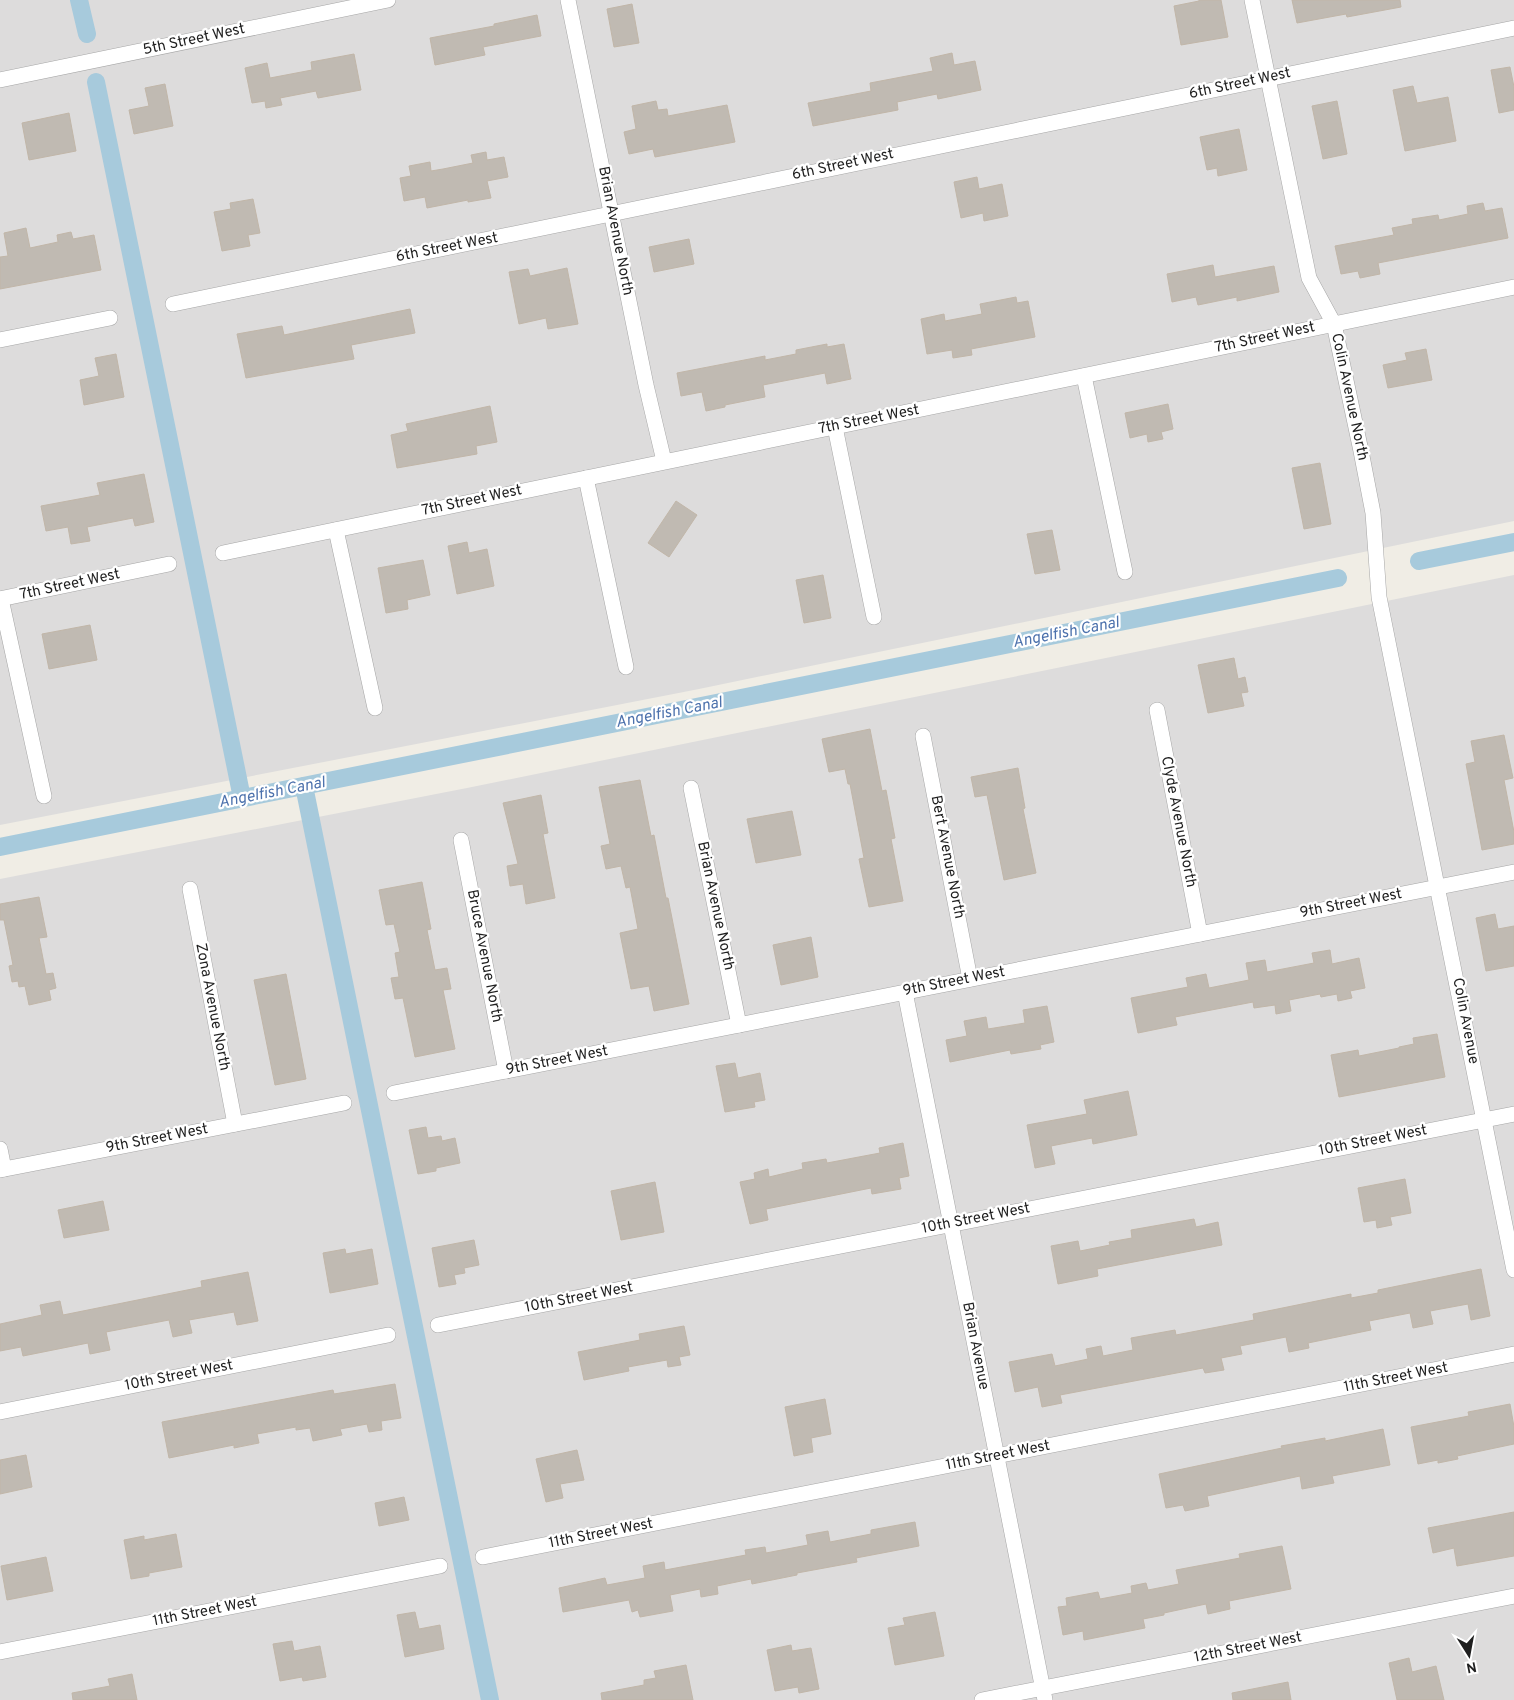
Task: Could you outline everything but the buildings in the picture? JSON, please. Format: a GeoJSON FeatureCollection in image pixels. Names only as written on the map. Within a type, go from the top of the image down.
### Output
{"type":"FeatureCollection","features":[{"type":"Feature","properties":{"kind":"street","name":"5th Street West"},"geometry":{"type":"LineString","coordinates":[[0,80],[388,0]]}},
{"type":"Feature","properties":{"kind":"street","name":"Brian Avenue North"},"geometry":{"type":"LineString","coordinates":[[568,0],[646,385],[664,461]]}},
{"type":"Feature","properties":{"kind":"street","name":"Colin Avenue North"},"geometry":{"type":"LineString","coordinates":[[1252,0],[1309,278],[1334,324],[1374,513],[1379,597],[1413,772]]}},
{"type":"Feature","properties":{"kind":"street","name":"6th Street West"},"geometry":{"type":"LineString","coordinates":[[173,304],[1514,28]]}},
{"type":"Feature","properties":{"kind":"street","name":"7th Street West"},"geometry":{"type":"LineString","coordinates":[[223,554],[664,461],[1514,287]]}},
{"type":"Feature","properties":{"kind":"street"},"geometry":{"type":"LineString","coordinates":[[0,340],[110,318]]}},
{"type":"Feature","properties":{"kind":"street"},"geometry":{"type":"LineString","coordinates":[[1084,376],[1125,572]]}},
{"type":"Feature","properties":{"kind":"street"},"geometry":{"type":"LineString","coordinates":[[835,427],[874,616]]}},
{"type":"Feature","properties":{"kind":"street"},"geometry":{"type":"LineString","coordinates":[[586,478],[626,667]]}},
{"type":"Feature","properties":{"kind":"street"},"geometry":{"type":"LineString","coordinates":[[336,530],[375,708]]}},
{"type":"Feature","properties":{"kind":"street","name":"7th Street West"},"geometry":{"type":"LineString","coordinates":[[1,599],[169,564]]}},
{"type":"Feature","properties":{"kind":"street"},"geometry":{"type":"LineString","coordinates":[[1,599],[44,796]]}},
{"type":"Feature","properties":{"kind":"street","name":"Clyde Avenue North"},"geometry":{"type":"LineString","coordinates":[[1157,710],[1200,934]]}},
{"type":"Feature","properties":{"kind":"street","name":"Bert Avenue North"},"geometry":{"type":"LineString","coordinates":[[923,736],[970,979]]}},
{"type":"Feature","properties":{"kind":"street","name":"Colin Avenue"},"geometry":{"type":"LineString","coordinates":[[1413,772],[1514,1270]]}},
{"type":"Feature","properties":{"kind":"street","name":"Brian Avenue North"},"geometry":{"type":"LineString","coordinates":[[691,788],[739,1024]]}},
{"type":"Feature","properties":{"kind":"street","name":"Bruce Avenue North"},"geometry":{"type":"LineString","coordinates":[[461,840],[506,1071]]}},
{"type":"Feature","properties":{"kind":"street","name":"9th Street West"},"geometry":{"type":"LineString","coordinates":[[394,1093],[1514,872]]}},
{"type":"Feature","properties":{"kind":"street","name":"Zona Avenue North"},"geometry":{"type":"LineString","coordinates":[[190,890],[234,1124]]}},
{"type":"Feature","properties":{"kind":"street","name":"Brian Avenue"},"geometry":{"type":"LineString","coordinates":[[905,992],[1044,1694]]}},
{"type":"Feature","properties":{"kind":"street","name":"9th Street West"},"geometry":{"type":"LineString","coordinates":[[2,1170],[344,1103]]}},
{"type":"Feature","properties":{"kind":"street","name":"10th Street West"},"geometry":{"type":"LineString","coordinates":[[438,1325],[1514,1114]]}},
{"type":"Feature","properties":{"kind":"street"},"geometry":{"type":"LineString","coordinates":[[0,1149],[2,1170]]}},
{"type":"Feature","properties":{"kind":"street","name":"10th Street West"},"geometry":{"type":"LineString","coordinates":[[0,1412],[388,1335]]}},
{"type":"Feature","properties":{"kind":"street","name":"11th Street West"},"geometry":{"type":"LineString","coordinates":[[483,1557],[1514,1354]]}},
{"type":"Feature","properties":{"kind":"street","name":"11th Street West"},"geometry":{"type":"LineString","coordinates":[[0,1652],[440,1566]]}},
{"type":"Feature","properties":{"kind":"street","name":"12th Street West"},"geometry":{"type":"LineString","coordinates":[[982,1700],[1044,1694],[1514,1596]]}},
{"type":"Feature","properties":{"kind":"shaded area"},"geometry":{"type":"Polygon","coordinates":[[[0,0],[1514,0],[1514,521],[699,689],[0,825],[0,0]]]}},
{"type":"Feature","properties":{"kind":"shaded area"},"geometry":{"type":"Polygon","coordinates":[[[1514,575],[1514,1700],[0,1700],[0,879],[467,788],[1514,575]]]}},
{"type":"Feature","properties":{"kind":"waterway"},"geometry":{"type":"LineString","coordinates":[[79,0],[87,34]]}},
{"type":"Feature","properties":{"kind":"waterway"},"geometry":{"type":"LineString","coordinates":[[96,82],[242,798]]}},
{"type":"Feature","properties":{"kind":"waterway","name":"Angelfish Canal"},"geometry":{"type":"LineString","coordinates":[[1419,561],[1514,542]]}},
{"type":"Feature","properties":{"kind":"waterway","name":"Angelfish Canal"},"geometry":{"type":"LineString","coordinates":[[0,847],[1338,578]]}},
{"type":"Feature","properties":{"kind":"waterway"},"geometry":{"type":"LineString","coordinates":[[304,786],[490,1700]]}}]}
